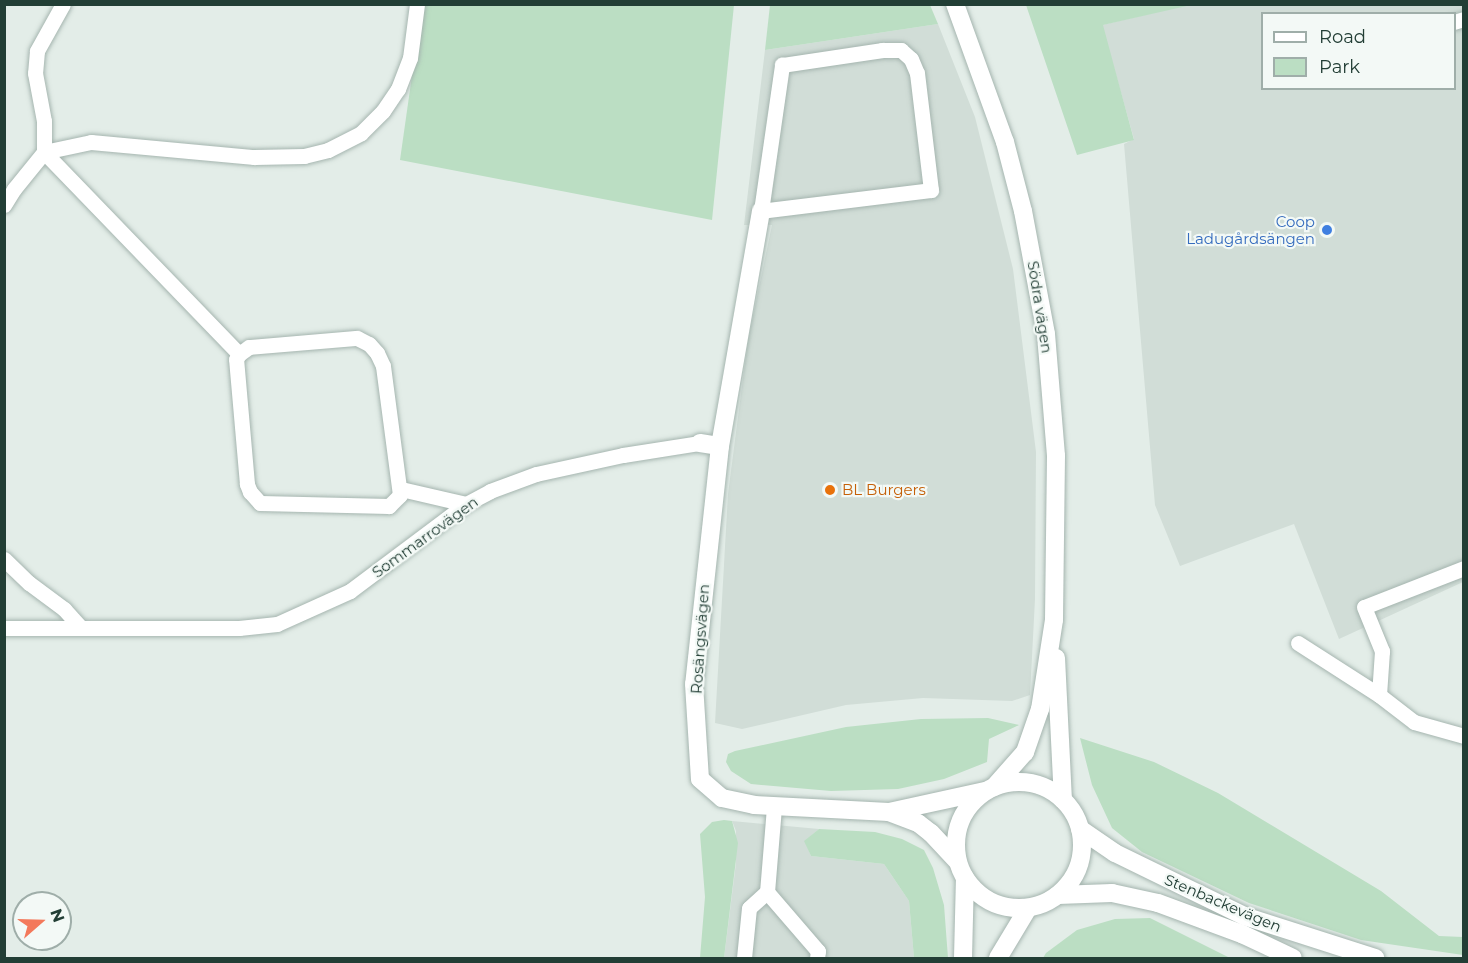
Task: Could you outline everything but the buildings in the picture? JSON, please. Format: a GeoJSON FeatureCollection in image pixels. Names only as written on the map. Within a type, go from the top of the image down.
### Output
{"type":"FeatureCollection","features":[{"type":"Feature","properties":{"kind":"main road","name":"Södra vägen"},"geometry":{"type":"LineString","coordinates":[[955,4],[1005,142],[1038,283],[1046,334],[1056,456],[1054,620],[1063,800]]}},
{"type":"Feature","properties":{"kind":"main road"},"geometry":{"type":"LineString","coordinates":[[720,446],[761,211]]}},
{"type":"Feature","properties":{"kind":"main road","name":"Sommarrovägen"},"geometry":{"type":"LineString","coordinates":[[700,443],[720,446]]}},
{"type":"Feature","properties":{"kind":"main road","name":"Rosängsvägen"},"geometry":{"type":"LineString","coordinates":[[720,446],[694,684],[700,779],[722,798],[774,806],[889,812],[989,789]]}},
{"type":"Feature","properties":{"kind":"main road","name":"Södra vägen"},"geometry":{"type":"LineString","coordinates":[[989,789],[1025,752],[1034,730],[1054,620]]}},
{"type":"Feature","properties":{"kind":"main road"},"geometry":{"type":"LineString","coordinates":[[1006,783],[1029,783],[1051,790],[1063,800],[1074,813],[1080,829],[1080,863],[1071,882],[1058,895],[1028,908],[1009,908],[992,903],[975,891],[965,878],[957,861],[955,844],[961,818],[973,801],[989,789],[1006,783]]}},
{"type":"Feature","properties":{"kind":"main road","name":"Rosängsvägen"},"geometry":{"type":"LineString","coordinates":[[889,812],[918,823],[957,861]]}},
{"type":"Feature","properties":{"kind":"main road","name":"Stenbackevägen"},"geometry":{"type":"LineString","coordinates":[[1080,829],[1124,858],[1244,916],[1375,958]]}},
{"type":"Feature","properties":{"kind":"main road"},"geometry":{"type":"LineString","coordinates":[[963,958],[965,878]]}},
{"type":"Feature","properties":{"kind":"main road","name":"Stenbackevägen"},"geometry":{"type":"LineString","coordinates":[[1058,895],[1113,893],[1158,903],[1242,934],[1293,958]]}},
{"type":"Feature","properties":{"kind":"main road"},"geometry":{"type":"LineString","coordinates":[[998,958],[1028,908]]}},
{"type":"Feature","properties":{"kind":"lane"},"geometry":{"type":"LineString","coordinates":[[63,4],[37,51],[34,73],[44,121],[44,152],[239,354]]}},
{"type":"Feature","properties":{"kind":"lane"},"geometry":{"type":"LineString","coordinates":[[4,205],[44,152],[90,141],[254,157],[304,156],[328,150],[361,133],[383,111],[398,88],[410,58],[417,4]]}},
{"type":"Feature","properties":{"kind":"lane"},"geometry":{"type":"LineString","coordinates":[[882,50],[901,51],[911,59],[917,73],[931,190],[761,211],[782,65],[882,50]]}},
{"type":"Feature","properties":{"kind":"lane"},"geometry":{"type":"LineString","coordinates":[[357,338],[369,344],[378,353],[383,366],[400,495],[389,506],[260,503],[254,498],[247,484],[236,359],[239,354],[249,347],[357,338]]}},
{"type":"Feature","properties":{"kind":"lane","name":"Sommarrovägen"},"geometry":{"type":"LineString","coordinates":[[4,628],[239,628],[278,624],[350,591],[466,504],[536,474],[623,455],[700,443]]}},
{"type":"Feature","properties":{"kind":"lane"},"geometry":{"type":"LineString","coordinates":[[401,489],[466,504]]}},
{"type":"Feature","properties":{"kind":"lane"},"geometry":{"type":"LineString","coordinates":[[4,559],[29,583],[64,609],[81,628]]}},
{"type":"Feature","properties":{"kind":"lane"},"geometry":{"type":"LineString","coordinates":[[1379,695],[1382,651],[1364,607],[1464,568]]}},
{"type":"Feature","properties":{"kind":"lane"},"geometry":{"type":"LineString","coordinates":[[1298,643],[1379,695],[1414,722],[1464,736]]}},
{"type":"Feature","properties":{"kind":"lane"},"geometry":{"type":"LineString","coordinates":[[744,958],[749,908],[767,892],[774,806]]}},
{"type":"Feature","properties":{"kind":"lane"},"geometry":{"type":"LineString","coordinates":[[767,892],[818,951],[817,958]]}},
{"type":"Feature","properties":{"kind":"shaded area"},"geometry":{"type":"Polygon","coordinates":[[[1191,4],[1463,5],[1463,582],[1339,639],[1294,524],[1180,566],[1155,505],[1124,144],[1134,139],[1102,25],[1191,4]]]}},
{"type":"Feature","properties":{"kind":"shaded area"},"geometry":{"type":"Polygon","coordinates":[[[938,24],[975,117],[1013,269],[1036,452],[1035,599],[1030,695],[1012,701],[923,698],[846,705],[742,729],[715,723],[728,494],[748,340],[772,225],[744,225],[765,50],[938,24]]]}},
{"type":"Feature","properties":{"kind":"shaded area"},"geometry":{"type":"Polygon","coordinates":[[[732,821],[819,829],[805,841],[811,856],[884,864],[909,901],[914,958],[724,958],[736,863],[736,831],[732,821]]]}},
{"type":"Feature","properties":{"kind":"green space"},"geometry":{"type":"Polygon","coordinates":[[[422,5],[734,5],[712,220],[400,160],[422,5]]]}},
{"type":"Feature","properties":{"kind":"green space"},"geometry":{"type":"Polygon","coordinates":[[[770,5],[930,5],[938,24],[765,50],[770,5]]]}},
{"type":"Feature","properties":{"kind":"green space"},"geometry":{"type":"Polygon","coordinates":[[[1026,5],[1191,5],[1103,25],[1134,140],[1077,155],[1026,5]]]}},
{"type":"Feature","properties":{"kind":"green space"},"geometry":{"type":"Polygon","coordinates":[[[988,718],[1019,725],[989,739],[987,762],[944,779],[898,789],[831,791],[751,784],[731,771],[726,762],[728,754],[735,751],[846,727],[921,719],[988,718]]]}},
{"type":"Feature","properties":{"kind":"green space"},"geometry":{"type":"Polygon","coordinates":[[[1080,738],[1154,762],[1218,793],[1381,891],[1439,936],[1463,937],[1463,955],[1361,940],[1249,903],[1142,852],[1112,828],[1092,785],[1080,738]]]}},
{"type":"Feature","properties":{"kind":"green space"},"geometry":{"type":"Polygon","coordinates":[[[732,821],[738,843],[724,958],[700,958],[705,897],[700,834],[712,822],[732,821]]]}},
{"type":"Feature","properties":{"kind":"green space"},"geometry":{"type":"Polygon","coordinates":[[[819,829],[875,832],[902,839],[924,850],[933,868],[944,905],[948,958],[914,958],[909,901],[884,864],[811,856],[804,841],[819,829]]]}},
{"type":"Feature","properties":{"kind":"green space"},"geometry":{"type":"Polygon","coordinates":[[[1150,918],[1230,958],[1043,958],[1046,953],[1077,930],[1115,919],[1150,918]]]}},
{"type":"Feature","properties":{"kind":"place","name":"Coop Ladugårdsängen"},"geometry":{"type":"Point","coordinates":[1327,230]}},
{"type":"Feature","properties":{"kind":"place","name":"BL Burgers"},"geometry":{"type":"Point","coordinates":[830,490]}}]}
